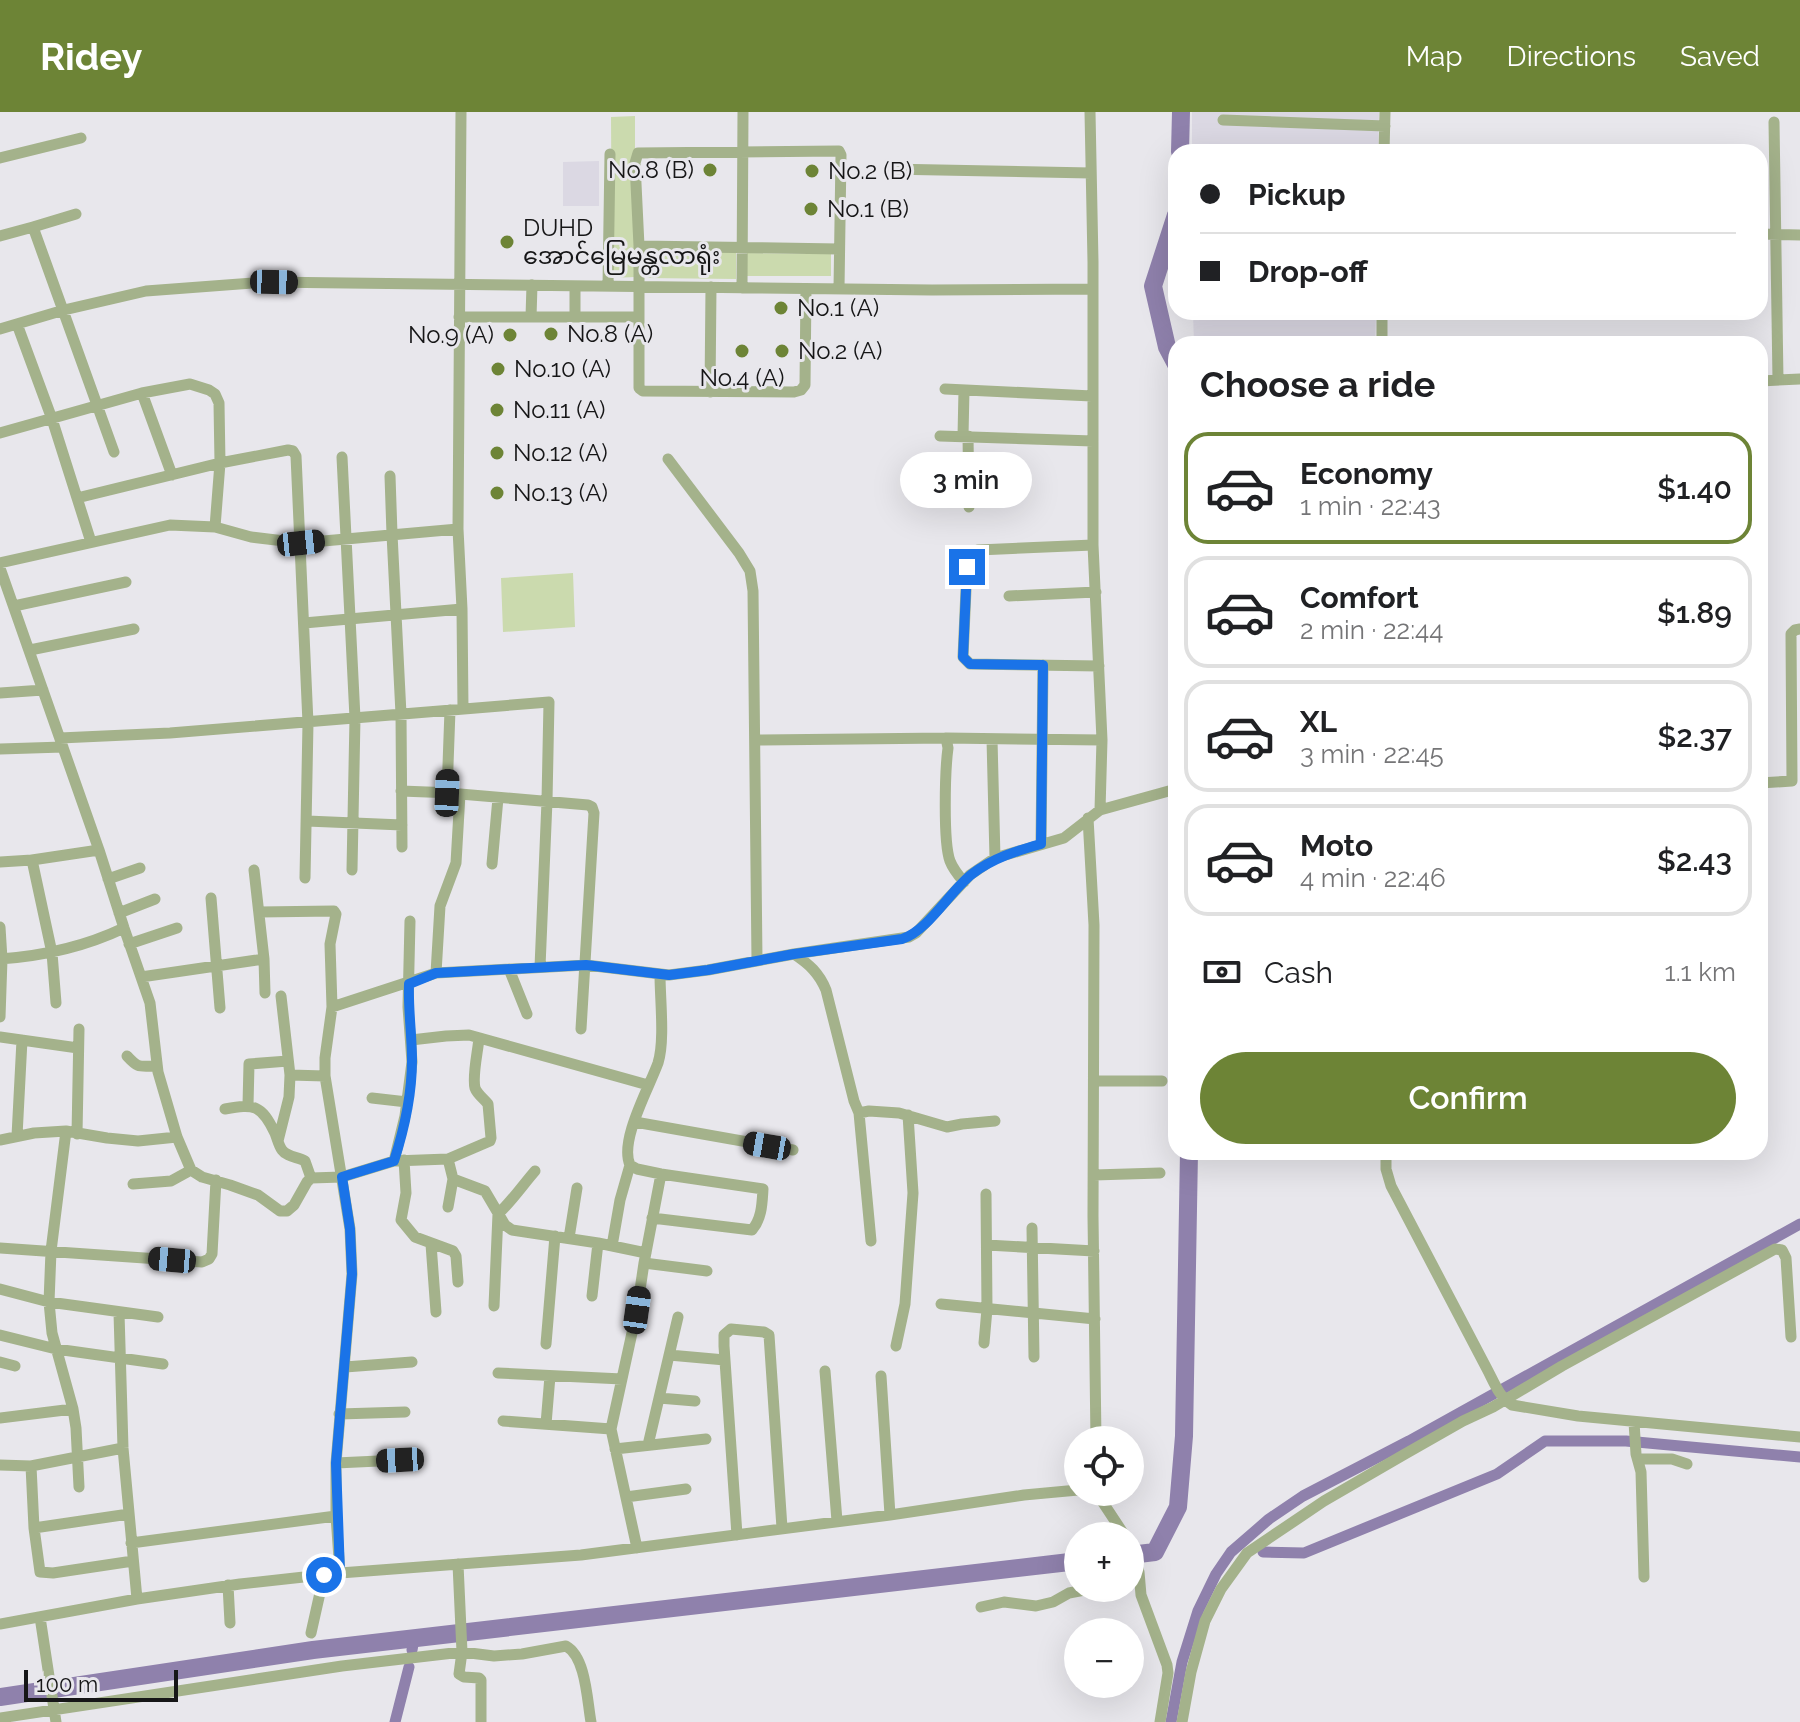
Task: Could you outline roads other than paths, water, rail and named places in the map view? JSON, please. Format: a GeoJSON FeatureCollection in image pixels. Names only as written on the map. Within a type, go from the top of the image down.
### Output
{"type":"FeatureCollection","features":[{"type":"Feature","properties":{"kind":"street"},"geometry":{"type":"LineString","coordinates":[[450,112],[460,128]]}},
{"type":"Feature","properties":{"kind":"street"},"geometry":{"type":"LineString","coordinates":[[461,112],[458,529],[463,709]]}},
{"type":"Feature","properties":{"kind":"street"},"geometry":{"type":"LineString","coordinates":[[742,288],[743,112]]}},
{"type":"Feature","properties":{"kind":"street"},"geometry":{"type":"LineString","coordinates":[[1090,112],[1093,545],[1102,740],[1100,810]]}},
{"type":"Feature","properties":{"kind":"street"},"geometry":{"type":"LineString","coordinates":[[1384,144],[1385,112]]}},
{"type":"Feature","properties":{"kind":"street"},"geometry":{"type":"LineString","coordinates":[[1223,120],[1385,126]]}},
{"type":"Feature","properties":{"kind":"street"},"geometry":{"type":"LineString","coordinates":[[1774,122],[1778,380]]}},
{"type":"Feature","properties":{"kind":"street"},"geometry":{"type":"LineString","coordinates":[[0,158],[81,138]]}},
{"type":"Feature","properties":{"kind":"street"},"geometry":{"type":"LineString","coordinates":[[806,289],[805,385],[801,390],[710,392],[643,391],[639,388],[639,246],[635,163],[638,153],[839,151],[839,289]]}},
{"type":"Feature","properties":{"kind":"street"},"geometry":{"type":"LineString","coordinates":[[608,286],[610,154]]}},
{"type":"Feature","properties":{"kind":"street"},"geometry":{"type":"LineString","coordinates":[[888,169],[1091,173]]}},
{"type":"Feature","properties":{"kind":"street"},"geometry":{"type":"LineString","coordinates":[[0,236],[76,214]]}},
{"type":"Feature","properties":{"kind":"street"},"geometry":{"type":"LineString","coordinates":[[33,227],[114,452]]}},
{"type":"Feature","properties":{"kind":"street"},"geometry":{"type":"LineString","coordinates":[[1768,234],[1800,235]]}},
{"type":"Feature","properties":{"kind":"street"},"geometry":{"type":"LineString","coordinates":[[639,246],[839,249]]}},
{"type":"Feature","properties":{"kind":"street"},"geometry":{"type":"LineString","coordinates":[[0,329],[146,291],[265,282],[806,289],[1092,289]]}},
{"type":"Feature","properties":{"kind":"street"},"geometry":{"type":"LineString","coordinates":[[531,317],[532,285]]}},
{"type":"Feature","properties":{"kind":"street"},"geometry":{"type":"LineString","coordinates":[[575,286],[575,317]]}},
{"type":"Feature","properties":{"kind":"street"},"geometry":{"type":"LineString","coordinates":[[710,392],[711,287]]}},
{"type":"Feature","properties":{"kind":"street"},"geometry":{"type":"LineString","coordinates":[[459,317],[639,317]]}},
{"type":"Feature","properties":{"kind":"street"},"geometry":{"type":"LineString","coordinates":[[17,324],[52,419],[91,542]]}},
{"type":"Feature","properties":{"kind":"street"},"geometry":{"type":"LineString","coordinates":[[1768,381],[1800,379]]}},
{"type":"Feature","properties":{"kind":"street"},"geometry":{"type":"LineString","coordinates":[[0,433],[142,393],[190,384],[200,386],[215,394],[219,403],[220,463],[215,527]]}},
{"type":"Feature","properties":{"kind":"street"},"geometry":{"type":"LineString","coordinates":[[945,389],[1092,396]]}},
{"type":"Feature","properties":{"kind":"street"},"geometry":{"type":"LineString","coordinates":[[964,390],[969,507]]}},
{"type":"Feature","properties":{"kind":"street"},"geometry":{"type":"LineString","coordinates":[[142,393],[172,475]]}},
{"type":"Feature","properties":{"kind":"street"},"geometry":{"type":"LineString","coordinates":[[940,436],[1093,441]]}},
{"type":"Feature","properties":{"kind":"street"},"geometry":{"type":"LineString","coordinates":[[77,498],[220,463],[293,451],[296,456],[301,543],[308,723],[305,878]]}},
{"type":"Feature","properties":{"kind":"street"},"geometry":{"type":"LineString","coordinates":[[342,457],[355,718],[352,870]]}},
{"type":"Feature","properties":{"kind":"street"},"geometry":{"type":"LineString","coordinates":[[668,459],[750,571],[756,740],[757,960]]}},
{"type":"Feature","properties":{"kind":"street"},"geometry":{"type":"LineString","coordinates":[[390,476],[401,714],[402,847]]}},
{"type":"Feature","properties":{"kind":"street"},"geometry":{"type":"LineString","coordinates":[[458,529],[301,543],[251,537],[215,527],[170,525],[0,566],[150,1003],[157,1066],[177,1137],[191,1170],[202,1177],[258,1195],[280,1211],[287,1211],[311,1178],[342,1177],[399,1161],[448,1159],[488,1143],[491,1138],[488,1104],[474,1084],[479,1038]]}},
{"type":"Feature","properties":{"kind":"street"},"geometry":{"type":"LineString","coordinates":[[1093,545],[978,550],[967,567],[963,657],[970,664],[1099,666]]}},
{"type":"Feature","properties":{"kind":"street"},"geometry":{"type":"LineString","coordinates":[[14,606],[126,582]]}},
{"type":"Feature","properties":{"kind":"street"},"geometry":{"type":"LineString","coordinates":[[1009,596],[1096,592]]}},
{"type":"Feature","properties":{"kind":"street"},"geometry":{"type":"LineString","coordinates":[[304,623],[462,609]]}},
{"type":"Feature","properties":{"kind":"street"},"geometry":{"type":"LineString","coordinates":[[30,650],[134,629]]}},
{"type":"Feature","properties":{"kind":"street"},"geometry":{"type":"LineString","coordinates":[[1768,782],[1792,781],[1796,678],[1791,634],[1800,629]]}},
{"type":"Feature","properties":{"kind":"street"},"geometry":{"type":"LineString","coordinates":[[1041,844],[1043,665]]}},
{"type":"Feature","properties":{"kind":"street"},"geometry":{"type":"LineString","coordinates":[[0,693],[43,690]]}},
{"type":"Feature","properties":{"kind":"street"},"geometry":{"type":"LineString","coordinates":[[0,749],[550,703],[540,967]]}},
{"type":"Feature","properties":{"kind":"street"},"geometry":{"type":"LineString","coordinates":[[447,793],[450,710]]}},
{"type":"Feature","properties":{"kind":"street"},"geometry":{"type":"LineString","coordinates":[[946,738],[947,850],[955,871],[964,882]]}},
{"type":"Feature","properties":{"kind":"street"},"geometry":{"type":"LineString","coordinates":[[992,739],[995,858]]}},
{"type":"Feature","properties":{"kind":"street"},"geometry":{"type":"LineString","coordinates":[[756,740],[1102,740]]}},
{"type":"Feature","properties":{"kind":"street"},"geometry":{"type":"LineString","coordinates":[[401,791],[592,807],[581,1029]]}},
{"type":"Feature","properties":{"kind":"street"},"geometry":{"type":"LineString","coordinates":[[332,1007],[436,973],[586,965],[660,975],[909,937],[964,882],[995,858],[1070,834],[1100,810],[1168,791]]}},
{"type":"Feature","properties":{"kind":"street"},"geometry":{"type":"LineString","coordinates":[[436,973],[440,906],[456,863],[460,794]]}},
{"type":"Feature","properties":{"kind":"street"},"geometry":{"type":"LineString","coordinates":[[492,864],[498,798]]}},
{"type":"Feature","properties":{"kind":"street"},"geometry":{"type":"LineString","coordinates":[[1088,818],[1094,925],[1096,1426]]}},
{"type":"Feature","properties":{"kind":"street"},"geometry":{"type":"LineString","coordinates":[[307,821],[402,825]]}},
{"type":"Feature","properties":{"kind":"street"},"geometry":{"type":"LineString","coordinates":[[0,862],[99,850]]}},
{"type":"Feature","properties":{"kind":"street"},"geometry":{"type":"LineString","coordinates":[[32,860],[52,953],[56,1003]]}},
{"type":"Feature","properties":{"kind":"street"},"geometry":{"type":"LineString","coordinates":[[108,879],[140,868]]}},
{"type":"Feature","properties":{"kind":"street"},"geometry":{"type":"LineString","coordinates":[[254,870],[265,993]]}},
{"type":"Feature","properties":{"kind":"street"},"geometry":{"type":"LineString","coordinates":[[211,898],[220,1008]]}},
{"type":"Feature","properties":{"kind":"street"},"geometry":{"type":"LineString","coordinates":[[119,913],[155,899]]}},
{"type":"Feature","properties":{"kind":"street"},"geometry":{"type":"LineString","coordinates":[[259,912],[335,912],[330,944],[332,1007],[325,1076],[350,1229],[352,1274],[336,1463],[340,1573]]}},
{"type":"Feature","properties":{"kind":"street"},"geometry":{"type":"LineString","coordinates":[[410,921],[412,1062],[399,1161],[406,1193],[401,1220],[415,1237],[453,1251],[458,1282]]}},
{"type":"Feature","properties":{"kind":"street"},"geometry":{"type":"LineString","coordinates":[[0,927],[0,1017]]}},
{"type":"Feature","properties":{"kind":"street"},"geometry":{"type":"LineString","coordinates":[[1,959],[52,953],[97,941],[124,928]]}},
{"type":"Feature","properties":{"kind":"street"},"geometry":{"type":"LineString","coordinates":[[129,944],[177,928]]}},
{"type":"Feature","properties":{"kind":"street"},"geometry":{"type":"LineString","coordinates":[[794,954],[811,966],[826,990],[859,1113],[871,1241]]}},
{"type":"Feature","properties":{"kind":"street"},"geometry":{"type":"LineString","coordinates":[[141,977],[264,959]]}},
{"type":"Feature","properties":{"kind":"street"},"geometry":{"type":"LineString","coordinates":[[509,969],[527,1014]]}},
{"type":"Feature","properties":{"kind":"street"},"geometry":{"type":"LineString","coordinates":[[612,1246],[630,1165],[627,1157],[635,1122],[659,1060],[660,975]]}},
{"type":"Feature","properties":{"kind":"street"},"geometry":{"type":"LineString","coordinates":[[278,1141],[289,1097],[290,1075],[281,996]]}},
{"type":"Feature","properties":{"kind":"street"},"geometry":{"type":"LineString","coordinates":[[79,1029],[72,1133],[51,1251],[49,1302],[52,1333],[73,1409],[79,1487]]}},
{"type":"Feature","properties":{"kind":"street"},"geometry":{"type":"LineString","coordinates":[[411,1040],[469,1035],[648,1085]]}},
{"type":"Feature","properties":{"kind":"street"},"geometry":{"type":"LineString","coordinates":[[0,1037],[78,1048]]}},
{"type":"Feature","properties":{"kind":"street"},"geometry":{"type":"LineString","coordinates":[[17,1136],[22,1040]]}},
{"type":"Feature","properties":{"kind":"street"},"geometry":{"type":"LineString","coordinates":[[127,1056],[133,1064],[157,1066]]}},
{"type":"Feature","properties":{"kind":"street"},"geometry":{"type":"LineString","coordinates":[[248,1105],[249,1064],[288,1061]]}},
{"type":"Feature","properties":{"kind":"street"},"geometry":{"type":"LineString","coordinates":[[290,1075],[325,1076]]}},
{"type":"Feature","properties":{"kind":"street"},"geometry":{"type":"LineString","coordinates":[[1095,1081],[1162,1081]]}},
{"type":"Feature","properties":{"kind":"street"},"geometry":{"type":"LineString","coordinates":[[372,1098],[407,1102]]}},
{"type":"Feature","properties":{"kind":"street"},"geometry":{"type":"LineString","coordinates":[[225,1109],[248,1105],[259,1109],[285,1154],[305,1161],[311,1178]]}},
{"type":"Feature","properties":{"kind":"street"},"geometry":{"type":"LineString","coordinates":[[859,1113],[908,1115],[947,1127],[995,1121]]}},
{"type":"Feature","properties":{"kind":"street"},"geometry":{"type":"LineString","coordinates":[[896,1346],[905,1304],[913,1193],[908,1115]]}},
{"type":"Feature","properties":{"kind":"street"},"geometry":{"type":"LineString","coordinates":[[635,1122],[793,1150]]}},
{"type":"Feature","properties":{"kind":"street"},"geometry":{"type":"LineString","coordinates":[[0,1140],[34,1133],[72,1133],[138,1141],[177,1137]]}},
{"type":"Feature","properties":{"kind":"street"},"geometry":{"type":"LineString","coordinates":[[448,1159],[453,1179],[448,1207]]}},
{"type":"Feature","properties":{"kind":"street"},"geometry":{"type":"LineString","coordinates":[[1386,1160],[1391,1186],[1501,1394],[1512,1405],[1634,1427],[1800,1437]]}},
{"type":"Feature","properties":{"kind":"street"},"geometry":{"type":"LineString","coordinates":[[630,1165],[661,1174],[763,1189],[761,1211],[752,1230],[652,1218]]}},
{"type":"Feature","properties":{"kind":"street"},"geometry":{"type":"LineString","coordinates":[[133,1184],[171,1181],[191,1170]]}},
{"type":"Feature","properties":{"kind":"street"},"geometry":{"type":"LineString","coordinates":[[494,1306],[498,1214],[535,1171]]}},
{"type":"Feature","properties":{"kind":"street"},"geometry":{"type":"LineString","coordinates":[[1094,1175],[1160,1173]]}},
{"type":"Feature","properties":{"kind":"street"},"geometry":{"type":"LineString","coordinates":[[637,1548],[611,1429],[637,1310],[661,1174]]}},
{"type":"Feature","properties":{"kind":"street"},"geometry":{"type":"LineString","coordinates":[[453,1179],[485,1191],[505,1225],[512,1230],[598,1243],[645,1258],[707,1271]]}},
{"type":"Feature","properties":{"kind":"street"},"geometry":{"type":"LineString","coordinates":[[0,1248],[202,1262],[212,1254],[222,1182]]}},
{"type":"Feature","properties":{"kind":"street"},"geometry":{"type":"LineString","coordinates":[[569,1238],[577,1188]]}},
{"type":"Feature","properties":{"kind":"street"},"geometry":{"type":"LineString","coordinates":[[984,1343],[987,1309],[986,1194]]}},
{"type":"Feature","properties":{"kind":"street"},"geometry":{"type":"LineString","coordinates":[[1032,1228],[1034,1357]]}},
{"type":"Feature","properties":{"kind":"street"},"geometry":{"type":"LineString","coordinates":[[546,1344],[555,1236]]}},
{"type":"Feature","properties":{"kind":"street"},"geometry":{"type":"LineString","coordinates":[[592,1296],[598,1243]]}},
{"type":"Feature","properties":{"kind":"street"},"geometry":{"type":"LineString","coordinates":[[431,1244],[436,1312]]}},
{"type":"Feature","properties":{"kind":"street"},"geometry":{"type":"LineString","coordinates":[[987,1245],[1094,1251]]}},
{"type":"Feature","properties":{"kind":"street"},"geometry":{"type":"LineString","coordinates":[[1182,1722],[1205,1621],[1221,1589],[1247,1553],[1324,1501],[1463,1421],[1501,1394],[1775,1249],[1782,1250],[1786,1258],[1791,1337]]}},
{"type":"Feature","properties":{"kind":"street"},"geometry":{"type":"LineString","coordinates":[[0,1289],[49,1302],[158,1317]]}},
{"type":"Feature","properties":{"kind":"street"},"geometry":{"type":"LineString","coordinates":[[941,1304],[1095,1319]]}},
{"type":"Feature","properties":{"kind":"street"},"geometry":{"type":"LineString","coordinates":[[119,1313],[123,1448],[137,1599]]}},
{"type":"Feature","properties":{"kind":"street"},"geometry":{"type":"LineString","coordinates":[[648,1445],[678,1317]]}},
{"type":"Feature","properties":{"kind":"street"},"geometry":{"type":"LineString","coordinates":[[737,1535],[724,1335],[731,1329],[769,1335],[782,1528]]}},
{"type":"Feature","properties":{"kind":"street"},"geometry":{"type":"LineString","coordinates":[[0,1335],[56,1349],[163,1364]]}},
{"type":"Feature","properties":{"kind":"street"},"geometry":{"type":"LineString","coordinates":[[669,1355],[725,1360]]}},
{"type":"Feature","properties":{"kind":"street"},"geometry":{"type":"LineString","coordinates":[[0,1362],[15,1366]]}},
{"type":"Feature","properties":{"kind":"street"},"geometry":{"type":"LineString","coordinates":[[345,1367],[412,1362]]}},
{"type":"Feature","properties":{"kind":"street"},"geometry":{"type":"LineString","coordinates":[[825,1371],[837,1521]]}},
{"type":"Feature","properties":{"kind":"street"},"geometry":{"type":"LineString","coordinates":[[498,1373],[622,1379]]}},
{"type":"Feature","properties":{"kind":"street"},"geometry":{"type":"LineString","coordinates":[[546,1424],[550,1376]]}},
{"type":"Feature","properties":{"kind":"street"},"geometry":{"type":"LineString","coordinates":[[881,1376],[890,1515]]}},
{"type":"Feature","properties":{"kind":"street"},"geometry":{"type":"LineString","coordinates":[[659,1398],[695,1401]]}},
{"type":"Feature","properties":{"kind":"street"},"geometry":{"type":"LineString","coordinates":[[0,1418],[73,1409]]}},
{"type":"Feature","properties":{"kind":"street"},"geometry":{"type":"LineString","coordinates":[[339,1414],[405,1412]]}},
{"type":"Feature","properties":{"kind":"street"},"geometry":{"type":"LineString","coordinates":[[503,1421],[611,1429]]}},
{"type":"Feature","properties":{"kind":"street"},"geometry":{"type":"LineString","coordinates":[[1634,1427],[1641,1472],[1644,1577]]}},
{"type":"Feature","properties":{"kind":"street"},"geometry":{"type":"LineString","coordinates":[[615,1449],[706,1439]]}},
{"type":"Feature","properties":{"kind":"street"},"geometry":{"type":"LineString","coordinates":[[0,1465],[31,1466],[123,1448]]}},
{"type":"Feature","properties":{"kind":"street"},"geometry":{"type":"LineString","coordinates":[[1637,1457],[1672,1459],[1687,1464]]}},
{"type":"Feature","properties":{"kind":"street"},"geometry":{"type":"LineString","coordinates":[[336,1463],[400,1460]]}},
{"type":"Feature","properties":{"kind":"street"},"geometry":{"type":"LineString","coordinates":[[31,1466],[40,1572],[53,1573],[133,1561]]}},
{"type":"Feature","properties":{"kind":"street"},"geometry":{"type":"LineString","coordinates":[[626,1497],[686,1489]]}},
{"type":"Feature","properties":{"kind":"street"},"geometry":{"type":"LineString","coordinates":[[0,1624],[228,1585],[340,1573],[581,1555],[1064,1491]]}},
{"type":"Feature","properties":{"kind":"street"},"geometry":{"type":"LineString","coordinates":[[34,1528],[129,1514]]}},
{"type":"Feature","properties":{"kind":"street"},"geometry":{"type":"LineString","coordinates":[[131,1543],[336,1516]]}},
{"type":"Feature","properties":{"kind":"street"},"geometry":{"type":"LineString","coordinates":[[458,1564],[462,1652],[459,1674],[481,1680],[481,1722]]}},
{"type":"Feature","properties":{"kind":"street"},"geometry":{"type":"LineString","coordinates":[[311,1633],[324,1575]]}},
{"type":"Feature","properties":{"kind":"street"},"geometry":{"type":"LineString","coordinates":[[228,1585],[230,1623]]}},
{"type":"Feature","properties":{"kind":"street"},"geometry":{"type":"LineString","coordinates":[[981,1607],[1004,1602],[1036,1606],[1064,1596]]}},
{"type":"Feature","properties":{"kind":"street"},"geometry":{"type":"LineString","coordinates":[[1143,1602],[1167,1665],[1160,1722]]}},
{"type":"Feature","properties":{"kind":"street"},"geometry":{"type":"LineString","coordinates":[[40,1617],[55,1716]]}},
{"type":"Feature","properties":{"kind":"street"},"geometry":{"type":"LineString","coordinates":[[0,1718],[55,1716],[342,1666],[462,1652],[503,1656],[566,1646],[579,1660],[591,1722]]}},
{"type":"Feature","properties":{"kind":"waterway"},"geometry":{"type":"LineString","coordinates":[[1180,144],[1181,112]]}},
{"type":"Feature","properties":{"kind":"waterway"},"geometry":{"type":"LineString","coordinates":[[1168,240],[1153,286],[1168,349]]}},
{"type":"Feature","properties":{"kind":"waterway"},"geometry":{"type":"LineString","coordinates":[[1144,1553],[1155,1552],[1178,1507],[1184,1436],[1189,1160]]}},
{"type":"Feature","properties":{"kind":"waterway"},"geometry":{"type":"LineString","coordinates":[[1171,1722],[1182,1662],[1198,1611],[1231,1552],[1269,1519],[1303,1496],[1409,1441],[1800,1224]]}},
{"type":"Feature","properties":{"kind":"waterway"},"geometry":{"type":"LineString","coordinates":[[1263,1552],[1304,1553],[1497,1474],[1545,1441],[1626,1441],[1800,1457]]}},
{"type":"Feature","properties":{"kind":"waterway"},"geometry":{"type":"LineString","coordinates":[[0,1697],[313,1650],[1064,1563]]}},
{"type":"Feature","properties":{"kind":"waterway"},"geometry":{"type":"LineString","coordinates":[[412,1650],[414,1639]]}},
{"type":"Feature","properties":{"kind":"waterway"},"geometry":{"type":"LineString","coordinates":[[395,1722],[409,1667]]}},
{"type":"Feature","properties":{"kind":"place","name":"No.8 (B)"},"geometry":{"type":"Point","coordinates":[710,170]}},
{"type":"Feature","properties":{"kind":"place","name":"No.2 (B)"},"geometry":{"type":"Point","coordinates":[812,171]}},
{"type":"Feature","properties":{"kind":"place","name":"No.1 (B)"},"geometry":{"type":"Point","coordinates":[811,209]}},
{"type":"Feature","properties":{"kind":"place","name":"DUHD အောင်မြေမန္တလာရုံး"},"geometry":{"type":"Point","coordinates":[507,242]}},
{"type":"Feature","properties":{"kind":"place","name":"No.1 (A)"},"geometry":{"type":"Point","coordinates":[781,308]}},
{"type":"Feature","properties":{"kind":"place","name":"No.8 (A)"},"geometry":{"type":"Point","coordinates":[551,334]}},
{"type":"Feature","properties":{"kind":"place","name":"No.9 (A)"},"geometry":{"type":"Point","coordinates":[510,335]}},
{"type":"Feature","properties":{"kind":"place","name":"No.4 (A)"},"geometry":{"type":"Point","coordinates":[742,351]}},
{"type":"Feature","properties":{"kind":"place","name":"No.2 (A)"},"geometry":{"type":"Point","coordinates":[782,351]}},
{"type":"Feature","properties":{"kind":"place","name":"No.10 (A)"},"geometry":{"type":"Point","coordinates":[498,369]}},
{"type":"Feature","properties":{"kind":"place","name":"No.11 (A)"},"geometry":{"type":"Point","coordinates":[497,410]}},
{"type":"Feature","properties":{"kind":"place","name":"No.12 (A)"},"geometry":{"type":"Point","coordinates":[497,453]}},
{"type":"Feature","properties":{"kind":"place","name":"No.13 (A)"},"geometry":{"type":"Point","coordinates":[497,493]}}]}
